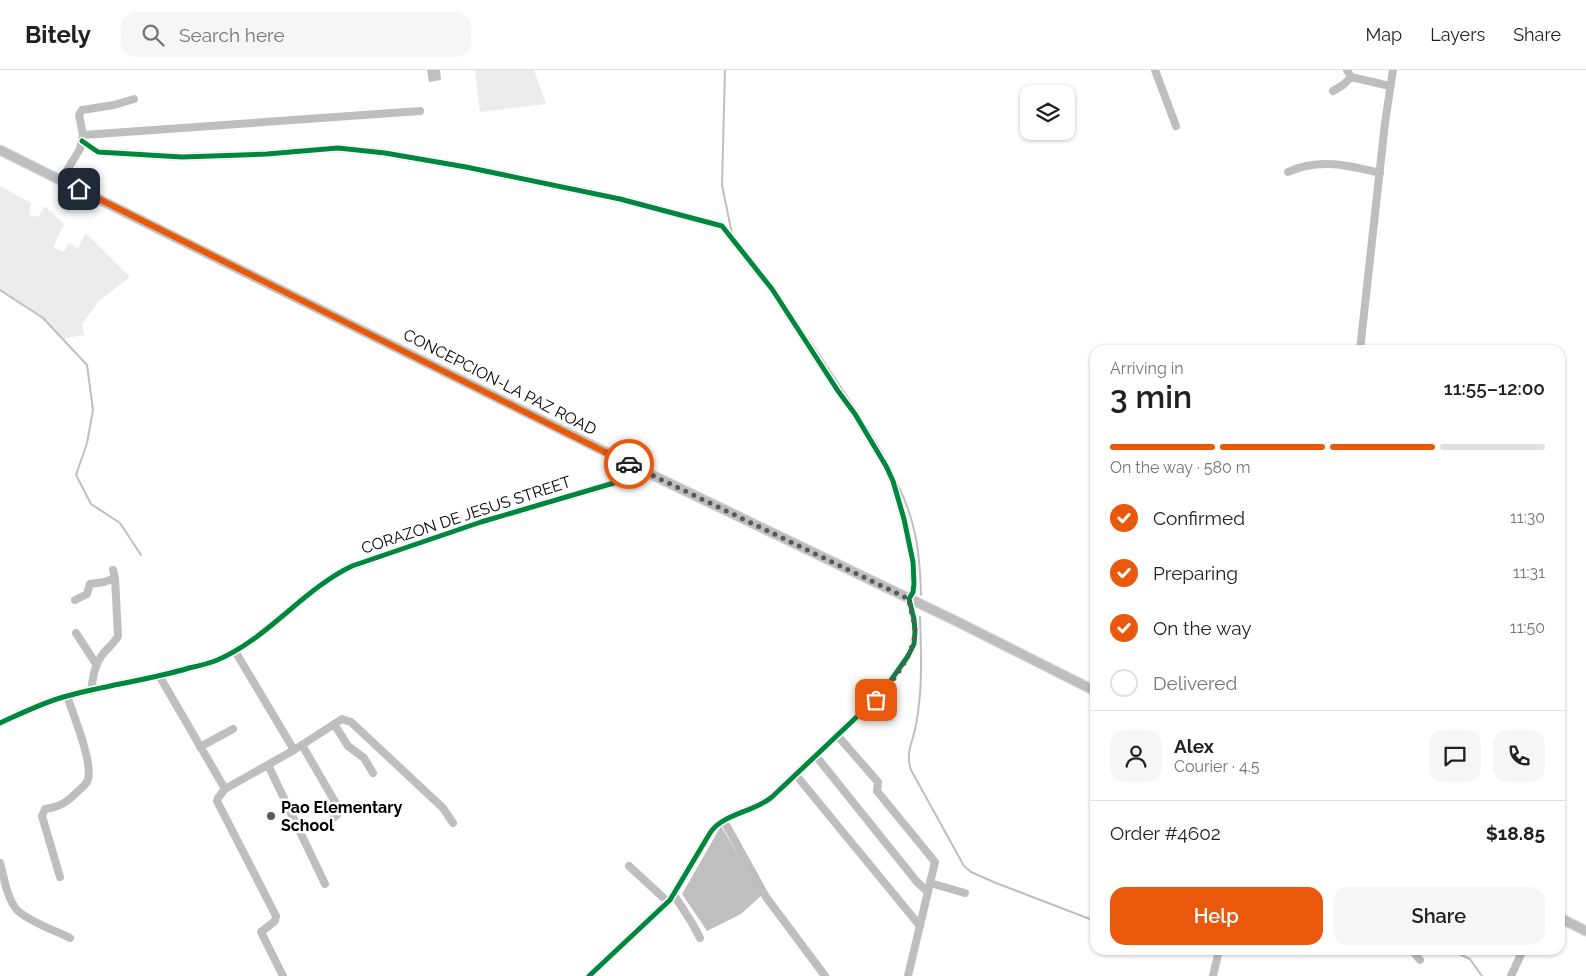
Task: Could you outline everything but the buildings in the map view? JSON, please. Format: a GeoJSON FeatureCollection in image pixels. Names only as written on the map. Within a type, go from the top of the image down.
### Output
{"type":"FeatureCollection","features":[{"type":"Feature","properties":{"kind":"main road","name":"CONCEPCION-LA PAZ ROAD"},"geometry":{"type":"LineString","coordinates":[[0,150],[648,473],[1090,689]]}},
{"type":"Feature","properties":{"kind":"main road"},"geometry":{"type":"LineString","coordinates":[[1565,920],[1586,931]]}},
{"type":"Feature","properties":{"kind":"street"},"geometry":{"type":"LineString","coordinates":[[1154,70],[1176,126]]}},
{"type":"Feature","properties":{"kind":"street"},"geometry":{"type":"LineString","coordinates":[[1361,345],[1393,70]]}},
{"type":"Feature","properties":{"kind":"street"},"geometry":{"type":"LineString","coordinates":[[1332,91],[1343,85],[1349,73],[1390,86]]}},
{"type":"Feature","properties":{"kind":"street"},"geometry":{"type":"LineString","coordinates":[[61,180],[80,149],[83,138],[80,112],[134,99]]}},
{"type":"Feature","properties":{"kind":"street"},"geometry":{"type":"LineString","coordinates":[[83,138],[420,112]]}},
{"type":"Feature","properties":{"kind":"street"},"geometry":{"type":"LineString","coordinates":[[83,138],[98,152],[182,157],[267,154],[338,148],[385,153],[466,167],[610,197],[722,226],[772,289],[855,414],[886,466],[904,519],[914,562],[913,592],[909,599],[914,619],[914,644],[908,656],[882,693],[768,801],[717,825],[710,833],[674,895],[589,976]]}},
{"type":"Feature","properties":{"kind":"street"},"geometry":{"type":"LineString","coordinates":[[1288,172],[1319,163],[1356,167],[1380,173]]}},
{"type":"Feature","properties":{"kind":"street","name":"CORAZON DE JESUS STREET"},"geometry":{"type":"LineString","coordinates":[[0,723],[26,710],[67,696],[160,677],[215,661],[252,640],[330,578],[352,566],[481,522],[648,473]]}},
{"type":"Feature","properties":{"kind":"street"},"geometry":{"type":"LineString","coordinates":[[76,600],[88,594],[90,584],[104,582],[114,574],[118,636],[96,664],[91,691]]}},
{"type":"Feature","properties":{"kind":"street"},"geometry":{"type":"LineString","coordinates":[[76,633],[96,664]]}},
{"type":"Feature","properties":{"kind":"street"},"geometry":{"type":"LineString","coordinates":[[235,651],[294,750]]}},
{"type":"Feature","properties":{"kind":"street"},"geometry":{"type":"LineString","coordinates":[[160,677],[225,789]]}},
{"type":"Feature","properties":{"kind":"street"},"geometry":{"type":"LineString","coordinates":[[60,876],[42,816],[45,809],[62,805],[68,801],[87,783],[89,776],[87,758],[67,696]]}},
{"type":"Feature","properties":{"kind":"street"},"geometry":{"type":"LineString","coordinates":[[283,976],[261,932],[275,921],[276,916],[217,801],[225,789],[294,750],[342,719],[352,722],[443,808],[453,823]]}},
{"type":"Feature","properties":{"kind":"street"},"geometry":{"type":"LineString","coordinates":[[334,724],[348,746],[364,758],[373,773]]}},
{"type":"Feature","properties":{"kind":"street"},"geometry":{"type":"LineString","coordinates":[[200,747],[233,729]]}},
{"type":"Feature","properties":{"kind":"street"},"geometry":{"type":"LineString","coordinates":[[837,736],[878,782],[877,791],[935,862],[908,976]]}},
{"type":"Feature","properties":{"kind":"street"},"geometry":{"type":"LineString","coordinates":[[302,745],[339,810],[332,818]]}},
{"type":"Feature","properties":{"kind":"street"},"geometry":{"type":"LineString","coordinates":[[816,756],[917,882],[928,892]]}},
{"type":"Feature","properties":{"kind":"street"},"geometry":{"type":"LineString","coordinates":[[268,765],[325,884]]}},
{"type":"Feature","properties":{"kind":"street"},"geometry":{"type":"LineString","coordinates":[[796,775],[920,926]]}},
{"type":"Feature","properties":{"kind":"street"},"geometry":{"type":"LineString","coordinates":[[724,821],[766,897],[826,976]]}},
{"type":"Feature","properties":{"kind":"street"},"geometry":{"type":"LineString","coordinates":[[0,863],[11,899],[18,910],[70,938]]}},
{"type":"Feature","properties":{"kind":"street"},"geometry":{"type":"LineString","coordinates":[[629,866],[668,902]]}},
{"type":"Feature","properties":{"kind":"street"},"geometry":{"type":"LineString","coordinates":[[930,883],[965,893]]}},
{"type":"Feature","properties":{"kind":"street"},"geometry":{"type":"LineString","coordinates":[[674,895],[700,938]]}},
{"type":"Feature","properties":{"kind":"street"},"geometry":{"type":"LineString","coordinates":[[1213,976],[1218,955]]}},
{"type":"Feature","properties":{"kind":"street"},"geometry":{"type":"LineString","coordinates":[[1416,955],[1420,960]]}},
{"type":"Feature","properties":{"kind":"street"},"geometry":{"type":"LineString","coordinates":[[1511,976],[1521,955]]}},
{"type":"Feature","properties":{"kind":"shaded area"},"geometry":{"type":"Polygon","coordinates":[[[427,70],[440,70],[441,80],[429,82],[427,70]]]}},
{"type":"Feature","properties":{"kind":"shaded area"},"geometry":{"type":"Polygon","coordinates":[[[475,70],[534,70],[546,104],[480,112],[475,70]]]}},
{"type":"Feature","properties":{"kind":"shaded area"},"geometry":{"type":"Polygon","coordinates":[[[0,186],[31,203],[29,215],[38,217],[45,206],[64,224],[53,247],[64,252],[69,243],[78,248],[86,233],[130,277],[99,301],[82,324],[84,336],[63,339],[43,318],[0,290],[0,186]]]}},
{"type":"Feature","properties":{"kind":"shaded area"},"geometry":{"type":"Polygon","coordinates":[[[721,826],[762,895],[741,914],[707,931],[682,894],[721,826]]]}},
{"type":"Feature","properties":{"kind":"waterway"},"geometry":{"type":"LineString","coordinates":[[725,70],[722,185],[732,234]]}},
{"type":"Feature","properties":{"kind":"waterway"},"geometry":{"type":"LineString","coordinates":[[0,290],[43,318],[87,365],[93,410],[87,443],[76,475],[91,504],[120,523],[141,555]]}},
{"type":"Feature","properties":{"kind":"waterway"},"geometry":{"type":"LineString","coordinates":[[808,338],[854,407]]}},
{"type":"Feature","properties":{"kind":"waterway"},"geometry":{"type":"LineString","coordinates":[[866,426],[883,454]]}},
{"type":"Feature","properties":{"kind":"waterway"},"geometry":{"type":"LineString","coordinates":[[897,483],[913,524],[921,595]]}},
{"type":"Feature","properties":{"kind":"waterway"},"geometry":{"type":"LineString","coordinates":[[920,617],[920,694],[916,725],[909,752],[909,764],[964,866],[971,872],[996,883],[1090,919]]}},
{"type":"Feature","properties":{"kind":"waterway"},"geometry":{"type":"LineString","coordinates":[[1461,955],[1470,959],[1482,976]]}},
{"type":"Feature","properties":{"kind":"cycle path"},"geometry":{"type":"LineString","coordinates":[[82,141],[98,152],[182,157],[267,154],[338,148],[385,153],[466,167],[620,199],[722,226],[772,289],[855,414],[886,466],[893,481],[904,519],[913,562],[914,584],[913,592],[909,599],[914,619],[914,644],[908,656],[882,693],[772,797],[722,821],[715,827],[670,900],[589,976]]}},
{"type":"Feature","properties":{"kind":"cycle path"},"geometry":{"type":"LineString","coordinates":[[0,723],[58,698],[159,676],[215,661],[251,641],[317,588],[352,566],[481,522],[648,473]]}},
{"type":"Feature","properties":{"kind":"way so far"},"geometry":{"type":"LineString","coordinates":[[629,464],[909,599],[914,619],[914,644],[908,656],[876,700]]}},
{"type":"Feature","properties":{"kind":"place","name":"Pao Elementary School"},"geometry":{"type":"Point","coordinates":[271,816]}},
{"type":"Feature","properties":{"kind":"route"},"geometry":{"type":"LineString","coordinates":[[79,189],[629,464]]}}]}
